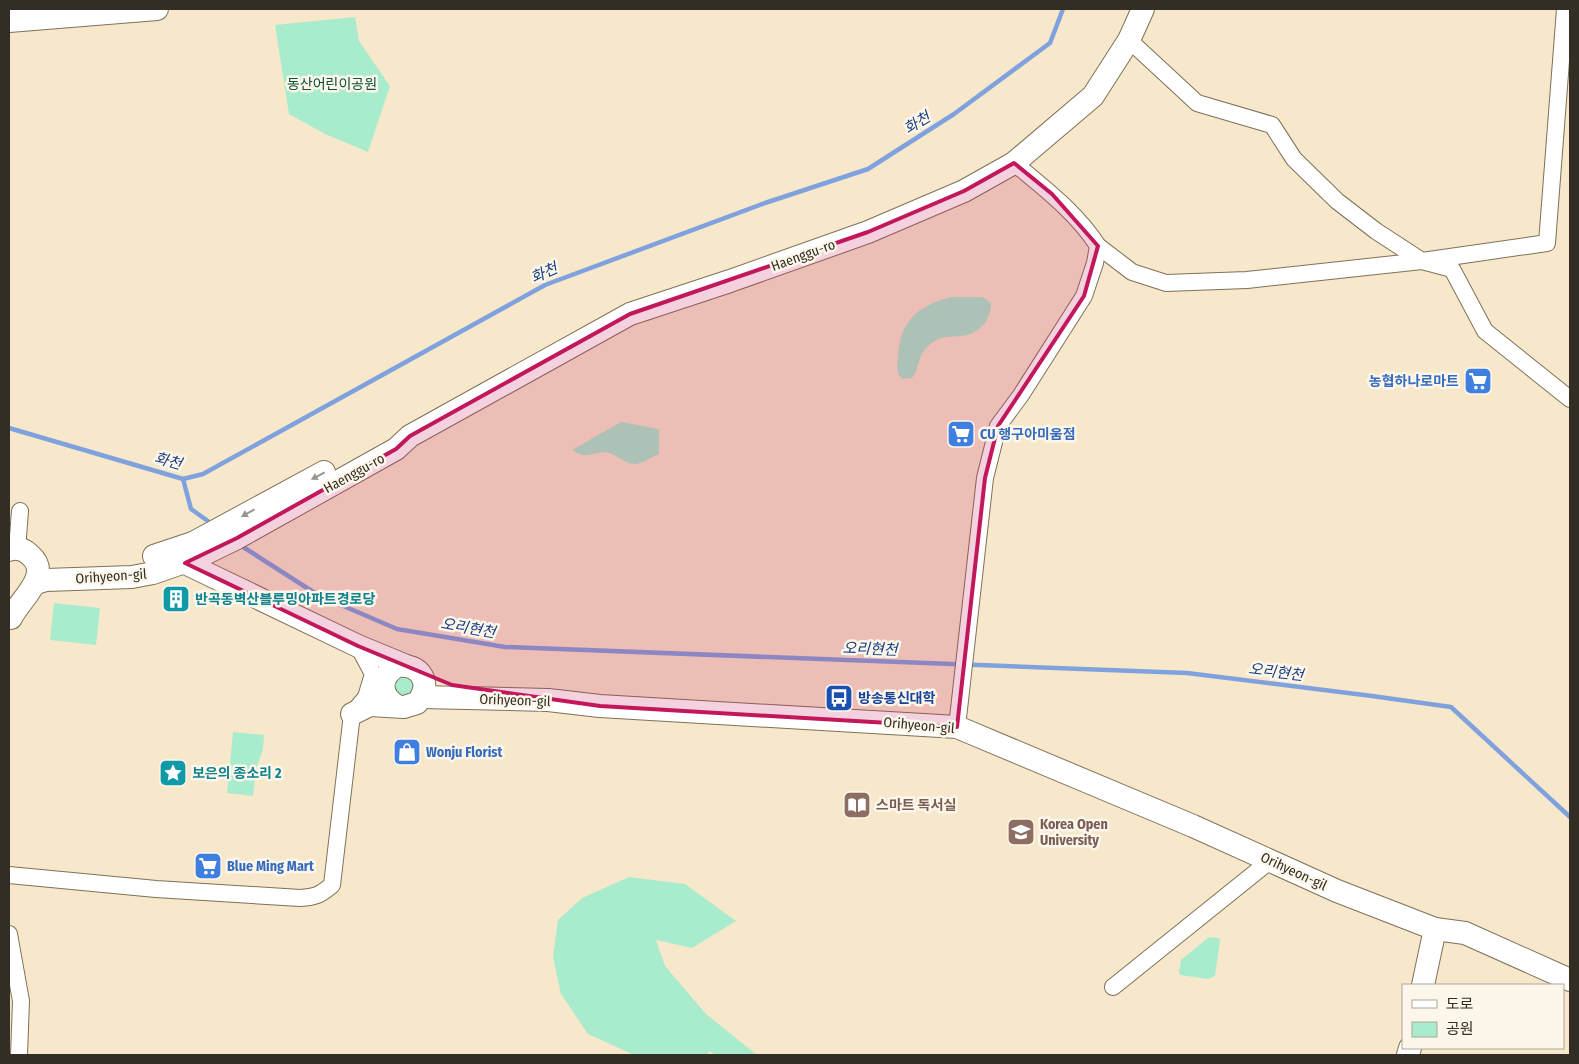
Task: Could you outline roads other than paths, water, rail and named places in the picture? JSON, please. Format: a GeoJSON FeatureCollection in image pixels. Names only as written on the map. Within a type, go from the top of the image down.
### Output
{"type":"FeatureCollection","features":[{"type":"Feature","properties":{"kind":"street"},"geometry":{"type":"LineString","coordinates":[[9,21],[32,13],[157,9]]}},
{"type":"Feature","properties":{"kind":"street","name":"Haenggu-ro"},"geometry":{"type":"LineString","coordinates":[[185,557],[206,536],[293,498],[386,440],[410,436],[630,314],[868,232],[964,192],[1014,163],[1093,96],[1129,40],[1143,9]]}},
{"type":"Feature","properties":{"kind":"street"},"geometry":{"type":"LineString","coordinates":[[1014,163],[1052,194],[1090,234],[1098,246],[1132,272],[1166,283],[1247,280],[1422,261],[1547,243],[1565,9]]}},
{"type":"Feature","properties":{"kind":"street"},"geometry":{"type":"LineString","coordinates":[[1129,40],[1197,103],[1272,125],[1294,158],[1336,200],[1376,231],[1422,261],[1452,269],[1485,331],[1570,400]]}},
{"type":"Feature","properties":{"kind":"street"},"geometry":{"type":"LineString","coordinates":[[958,718],[985,478],[998,426],[1021,395],[1084,296],[1096,263],[1098,246]]}},
{"type":"Feature","properties":{"kind":"street"},"geometry":{"type":"LineString","coordinates":[[9,621],[28,583],[28,552],[13,549],[20,511]]}},
{"type":"Feature","properties":{"kind":"street"},"geometry":{"type":"LineString","coordinates":[[185,557],[358,646],[452,685],[548,700]]}},
{"type":"Feature","properties":{"kind":"street","name":"Orihyeon-gil"},"geometry":{"type":"LineString","coordinates":[[28,583],[46,580],[132,577],[153,573],[185,557]]}},
{"type":"Feature","properties":{"kind":"street"},"geometry":{"type":"LineString","coordinates":[[358,646],[378,678],[386,696],[397,706]]}},
{"type":"Feature","properties":{"kind":"street"},"geometry":{"type":"LineString","coordinates":[[9,875],[156,889],[315,897],[332,885],[352,714],[378,678],[397,666],[411,668],[425,683],[422,697],[411,706],[370,705],[352,714]]}},
{"type":"Feature","properties":{"kind":"street","name":"Orihyeon-gil"},"geometry":{"type":"LineString","coordinates":[[422,697],[548,700],[600,706],[958,718],[1271,860],[1337,892],[1435,929],[1465,933],[1570,980]]}},
{"type":"Feature","properties":{"kind":"street"},"geometry":{"type":"LineString","coordinates":[[1114,987],[1271,860]]}},
{"type":"Feature","properties":{"kind":"street"},"geometry":{"type":"LineString","coordinates":[[1423,984],[1435,929]]}},
{"type":"Feature","properties":{"kind":"street","name":"Orihyeon-gil"},"geometry":{"type":"LineString","coordinates":[[1435,929],[1458,945],[1548,984]]}},
{"type":"Feature","properties":{"kind":"street"},"geometry":{"type":"LineString","coordinates":[[9,934],[21,1001],[19,1055]]}},
{"type":"Feature","properties":{"kind":"waterway","name":"화천"},"geometry":{"type":"LineString","coordinates":[[9,428],[183,479],[203,474],[545,285],[765,203],[868,169],[954,114],[1050,43],[1063,9]]}},
{"type":"Feature","properties":{"kind":"waterway","name":"오리현천"},"geometry":{"type":"LineString","coordinates":[[183,479],[191,509],[212,524]]}},
{"type":"Feature","properties":{"kind":"waterway","name":"오리현천"},"geometry":{"type":"LineString","coordinates":[[240,545],[318,595],[397,629],[505,647],[1187,673],[1451,707],[1570,817]]}},
{"type":"Feature","properties":{"kind":"place","name":"농협하나로마트"},"geometry":{"type":"Point","coordinates":[1478,381]}},
{"type":"Feature","properties":{"kind":"place","name":"CU 행구아미움점"},"geometry":{"type":"Point","coordinates":[961,434]}},
{"type":"Feature","properties":{"kind":"place","name":"반곡동벽산블루밍아파트경로당"},"geometry":{"type":"Point","coordinates":[176,599]}},
{"type":"Feature","properties":{"kind":"place","name":"방송통신대학"},"geometry":{"type":"Point","coordinates":[839,698]}},
{"type":"Feature","properties":{"kind":"place","name":"Wonju Florist"},"geometry":{"type":"Point","coordinates":[407,752]}},
{"type":"Feature","properties":{"kind":"place","name":"보은의 종소리 2"},"geometry":{"type":"Point","coordinates":[173,773]}},
{"type":"Feature","properties":{"kind":"place","name":"스마트 독서실"},"geometry":{"type":"Point","coordinates":[857,805]}},
{"type":"Feature","properties":{"kind":"place","name":"Korea Open University"},"geometry":{"type":"Point","coordinates":[1021,832]}},
{"type":"Feature","properties":{"kind":"place","name":"Blue Ming Mart"},"geometry":{"type":"Point","coordinates":[208,866]}},
{"type":"Feature","properties":{"kind":"park label","name":"동산어린이공원"},"geometry":{"type":"Point","coordinates":[332,84]}}]}
